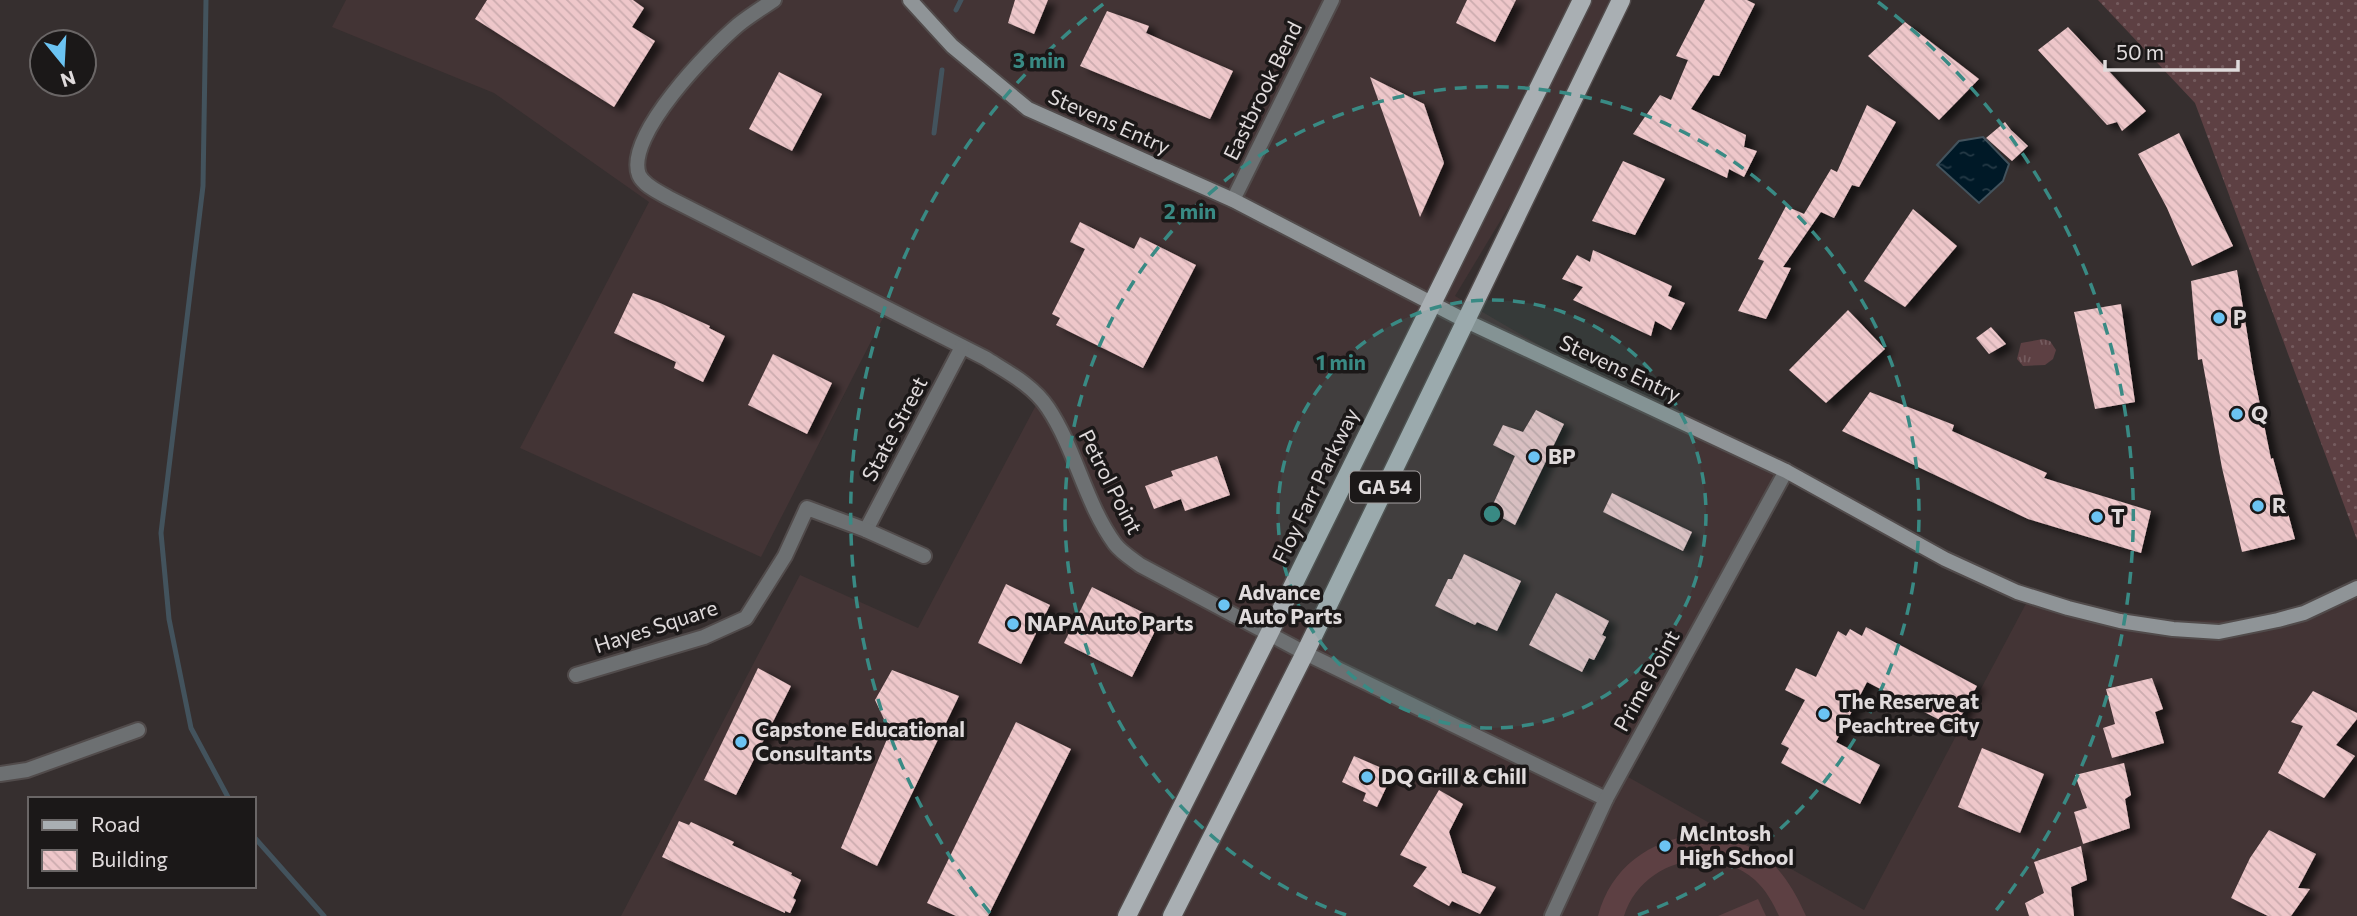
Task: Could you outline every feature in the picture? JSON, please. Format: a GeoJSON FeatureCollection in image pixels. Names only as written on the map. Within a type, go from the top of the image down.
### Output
{"type":"FeatureCollection","features":[{"type":"Feature","properties":{"kind":"main road","name":"Floy Farr Parkway"},"geometry":{"type":"LineString","coordinates":[[1127,916],[1582,0]]}},
{"type":"Feature","properties":{"kind":"main road","name":"GA 54"},"geometry":{"type":"LineString","coordinates":[[1172,916],[1305,653],[1621,0]]}},
{"type":"Feature","properties":{"kind":"street","name":"Petrol Point"},"geometry":{"type":"LineString","coordinates":[[774,0],[739,24],[695,68],[657,115],[641,144],[638,173],[651,188],[985,358],[1030,387],[1048,407],[1071,450],[1094,506],[1116,546],[1140,565],[1305,653],[1606,799]]}},
{"type":"Feature","properties":{"kind":"street","name":"Stevens Entry"},"geometry":{"type":"LineString","coordinates":[[910,0],[953,46],[1028,109],[1233,200],[1464,320],[1786,471],[1968,570],[2017,592],[2120,621],[2219,632],[2304,612],[2357,588]]}},
{"type":"Feature","properties":{"kind":"street","name":"Eastbrook Bend"},"geometry":{"type":"LineString","coordinates":[[1233,200],[1332,0]]}},
{"type":"Feature","properties":{"kind":"street","name":"State Street"},"geometry":{"type":"LineString","coordinates":[[866,530],[962,347]]}},
{"type":"Feature","properties":{"kind":"street","name":"Prime Point"},"geometry":{"type":"LineString","coordinates":[[1552,916],[1606,799],[1786,471]]}},
{"type":"Feature","properties":{"kind":"street","name":"Hayes Square"},"geometry":{"type":"LineString","coordinates":[[576,675],[704,637],[746,618],[785,556],[807,508],[925,556]]}},
{"type":"Feature","properties":{"kind":"street"},"geometry":{"type":"LineString","coordinates":[[0,774],[27,770],[138,730]]}},
{"type":"Feature","properties":{"kind":"shaded area"},"geometry":{"type":"Polygon","coordinates":[[[346,0],[1630,0],[1613,34],[1455,296],[1698,438],[1786,471],[1621,773],[1864,910],[2030,596],[2120,621],[2278,620],[2357,588],[2357,916],[621,916],[800,575],[918,628],[1044,390],[884,316],[761,557],[520,448],[649,202],[494,93],[332,27],[346,0]]]}},
{"type":"Feature","properties":{"kind":"green space"},"geometry":{"type":"Polygon","coordinates":[[[2098,0],[2357,0],[2357,540],[2195,103],[2098,0]]]}},
{"type":"Feature","properties":{"kind":"green space"},"geometry":{"type":"Polygon","coordinates":[[[2043,339],[2050,341],[2056,350],[2053,359],[2045,365],[2023,366],[2017,359],[2021,343],[2043,339]]]}},
{"type":"Feature","properties":{"kind":"green space"},"geometry":{"type":"Polygon","coordinates":[[[1697,834],[1736,841],[1765,857],[1788,882],[1806,916],[1779,916],[1763,888],[1738,868],[1699,860],[1662,870],[1646,882],[1633,897],[1624,916],[1598,916],[1612,884],[1634,859],[1663,843],[1697,834]]]}},
{"type":"Feature","properties":{"kind":"green space"},"geometry":{"type":"Polygon","coordinates":[[[1758,899],[1766,916],[1718,916],[1758,899]]]}},
{"type":"Feature","properties":{"kind":"water"},"geometry":{"type":"Polygon","coordinates":[[[1983,137],[2009,164],[2003,181],[1979,203],[1937,165],[1959,141],[1983,137]]]}},
{"type":"Feature","properties":{"kind":"building"},"geometry":{"type":"Polygon","coordinates":[[[487,0],[633,0],[644,8],[632,27],[655,41],[614,107],[475,19],[487,0]]]}},
{"type":"Feature","properties":{"kind":"building"},"geometry":{"type":"Polygon","coordinates":[[[1015,0],[1048,0],[1034,34],[1008,23],[1015,0]]]}},
{"type":"Feature","properties":{"kind":"building"},"geometry":{"type":"Polygon","coordinates":[[[1467,0],[1516,0],[1495,42],[1456,23],[1467,0]]]}},
{"type":"Feature","properties":{"kind":"building"},"geometry":{"type":"Polygon","coordinates":[[[1705,0],[1747,0],[1755,4],[1719,76],[1713,75],[1691,109],[1746,135],[1744,147],[1757,151],[1744,177],[1729,169],[1727,178],[1633,134],[1660,95],[1671,100],[1688,60],[1676,56],[1705,0]]]}},
{"type":"Feature","properties":{"kind":"building"},"geometry":{"type":"Polygon","coordinates":[[[1107,11],[1149,26],[1146,33],[1233,71],[1210,119],[1080,66],[1107,11]]]}},
{"type":"Feature","properties":{"kind":"building"},"geometry":{"type":"Polygon","coordinates":[[[1905,22],[1979,79],[1939,120],[1868,56],[1905,22]]]}},
{"type":"Feature","properties":{"kind":"building"},"geometry":{"type":"Polygon","coordinates":[[[2068,27],[2146,111],[2122,131],[2117,122],[2107,125],[2038,50],[2068,27]]]}},
{"type":"Feature","properties":{"kind":"building"},"geometry":{"type":"Polygon","coordinates":[[[779,72],[822,94],[792,151],[749,129],[779,72]]]}},
{"type":"Feature","properties":{"kind":"building"},"geometry":{"type":"Polygon","coordinates":[[[1370,77],[1424,104],[1444,163],[1420,217],[1370,77]]]}},
{"type":"Feature","properties":{"kind":"building"},"geometry":{"type":"Polygon","coordinates":[[[1867,105],[1896,122],[1859,187],[1852,185],[1834,218],[1821,212],[1783,267],[1791,268],[1766,319],[1738,311],[1764,261],[1758,259],[1786,206],[1804,214],[1831,169],[1837,172],[1867,105]]]}},
{"type":"Feature","properties":{"kind":"building"},"geometry":{"type":"Polygon","coordinates":[[[2005,122],[2028,146],[2012,161],[1986,138],[2005,122]]]}},
{"type":"Feature","properties":{"kind":"building"},"geometry":{"type":"Polygon","coordinates":[[[2179,133],[2233,246],[2192,266],[2167,208],[2138,154],[2179,133]]]}},
{"type":"Feature","properties":{"kind":"building"},"geometry":{"type":"Polygon","coordinates":[[[1623,161],[1665,179],[1635,235],[1592,221],[1623,161]]]}},
{"type":"Feature","properties":{"kind":"building"},"geometry":{"type":"Polygon","coordinates":[[[1913,209],[1957,246],[1905,307],[1864,281],[1913,209]]]}},
{"type":"Feature","properties":{"kind":"building"},"geometry":{"type":"Polygon","coordinates":[[[1080,222],[1134,249],[1140,237],[1196,265],[1143,368],[1056,325],[1060,318],[1052,314],[1085,249],[1070,242],[1080,222]]]}},
{"type":"Feature","properties":{"kind":"building"},"geometry":{"type":"Polygon","coordinates":[[[1593,250],[1672,286],[1668,296],[1685,303],[1671,330],[1655,321],[1651,336],[1573,300],[1583,287],[1562,279],[1577,255],[1590,262],[1593,250]]]}},
{"type":"Feature","properties":{"kind":"building"},"geometry":{"type":"Polygon","coordinates":[[[2237,270],[2271,459],[2273,458],[2295,539],[2242,552],[2222,468],[2202,359],[2198,360],[2191,281],[2237,270]]]}},
{"type":"Feature","properties":{"kind":"building"},"geometry":{"type":"Polygon","coordinates":[[[633,293],[710,326],[709,328],[725,336],[703,382],[674,368],[676,362],[614,333],[633,293]]]}},
{"type":"Feature","properties":{"kind":"building"},"geometry":{"type":"Polygon","coordinates":[[[2121,304],[2135,402],[2095,409],[2074,312],[2121,304]]]}},
{"type":"Feature","properties":{"kind":"building"},"geometry":{"type":"Polygon","coordinates":[[[1848,310],[1885,349],[1826,403],[1789,370],[1848,310]]]}},
{"type":"Feature","properties":{"kind":"building"},"geometry":{"type":"Polygon","coordinates":[[[1991,327],[2006,344],[1989,354],[1976,338],[1991,327]]]}},
{"type":"Feature","properties":{"kind":"building"},"geometry":{"type":"Polygon","coordinates":[[[773,354],[832,383],[807,434],[748,405],[773,354]]]}},
{"type":"Feature","properties":{"kind":"building"},"geometry":{"type":"Polygon","coordinates":[[[1870,392],[1954,425],[1952,431],[2047,473],[2044,478],[2151,511],[2141,553],[2028,519],[1842,431],[1870,392]]]}},
{"type":"Feature","properties":{"kind":"building"},"geometry":{"type":"Polygon","coordinates":[[[1536,410],[1564,424],[1515,525],[1490,511],[1515,456],[1493,445],[1503,425],[1523,432],[1536,410]]]}},
{"type":"Feature","properties":{"kind":"building"},"geometry":{"type":"Polygon","coordinates":[[[1217,456],[1230,495],[1185,511],[1181,499],[1154,509],[1145,486],[1173,476],[1171,471],[1217,456]]]}},
{"type":"Feature","properties":{"kind":"building"},"geometry":{"type":"Polygon","coordinates":[[[1612,493],[1692,532],[1683,551],[1603,512],[1612,493]]]}},
{"type":"Feature","properties":{"kind":"building"},"geometry":{"type":"Polygon","coordinates":[[[1464,554],[1521,581],[1497,631],[1477,622],[1475,625],[1435,606],[1464,554]]]}},
{"type":"Feature","properties":{"kind":"building","name":"NAPA Auto Parts"},"geometry":{"type":"Polygon","coordinates":[[[1006,584],[1050,605],[1021,664],[978,643],[1006,584]]]}},
{"type":"Feature","properties":{"kind":"building"},"geometry":{"type":"Polygon","coordinates":[[[1092,587],[1160,621],[1132,677],[1064,643],[1092,587]]]}},
{"type":"Feature","properties":{"kind":"building"},"geometry":{"type":"Polygon","coordinates":[[[1556,593],[1609,621],[1602,635],[1606,637],[1594,660],[1589,658],[1582,672],[1529,645],[1556,593]]]}},
{"type":"Feature","properties":{"kind":"building","name":"The Reserve at Peachtree City"},"geometry":{"type":"Polygon","coordinates":[[[1866,627],[1977,686],[1955,728],[1867,682],[1836,742],[1880,765],[1860,804],[1781,763],[1789,748],[1781,744],[1805,700],[1785,690],[1796,668],[1816,677],[1838,631],[1846,636],[1850,629],[1862,636],[1866,627]]]}},
{"type":"Feature","properties":{"kind":"building"},"geometry":{"type":"Polygon","coordinates":[[[758,668],[791,686],[736,795],[704,780],[758,668]]]}},
{"type":"Feature","properties":{"kind":"building"},"geometry":{"type":"Polygon","coordinates":[[[892,670],[959,696],[877,866],[841,848],[890,732],[875,700],[892,670]]]}},
{"type":"Feature","properties":{"kind":"building"},"geometry":{"type":"Polygon","coordinates":[[[2152,678],[2163,709],[2155,712],[2164,743],[2112,758],[2103,728],[2115,724],[2106,689],[2152,678]]]}},
{"type":"Feature","properties":{"kind":"building"},"geometry":{"type":"Polygon","coordinates":[[[2313,691],[2357,713],[2357,719],[2336,745],[2355,756],[2324,798],[2278,773],[2303,726],[2291,722],[2313,691]]]}},
{"type":"Feature","properties":{"kind":"building"},"geometry":{"type":"Polygon","coordinates":[[[1016,722],[1071,749],[988,916],[956,916],[927,903],[1016,722]]]}},
{"type":"Feature","properties":{"kind":"building"},"geometry":{"type":"Polygon","coordinates":[[[1982,748],[2044,774],[2020,833],[1958,807],[1982,748]]]}},
{"type":"Feature","properties":{"kind":"building","name":"DQ Grill & Chill"},"geometry":{"type":"Polygon","coordinates":[[[1354,756],[1393,773],[1377,807],[1363,801],[1366,793],[1342,782],[1354,756]]]}},
{"type":"Feature","properties":{"kind":"building"},"geometry":{"type":"Polygon","coordinates":[[[2124,763],[2131,795],[2125,799],[2130,828],[2083,844],[2074,812],[2087,808],[2075,775],[2124,763]]]}},
{"type":"Feature","properties":{"kind":"building"},"geometry":{"type":"Polygon","coordinates":[[[1439,790],[1463,804],[1449,832],[1462,873],[1496,887],[1480,914],[1452,901],[1449,906],[1413,886],[1427,867],[1400,855],[1439,790]]]}},
{"type":"Feature","properties":{"kind":"building"},"geometry":{"type":"Polygon","coordinates":[[[679,821],[689,825],[691,822],[734,842],[732,845],[792,873],[791,875],[801,880],[790,913],[662,857],[679,821]]]}},
{"type":"Feature","properties":{"kind":"building"},"geometry":{"type":"Polygon","coordinates":[[[2269,830],[2316,854],[2298,888],[2310,889],[2291,916],[2268,916],[2231,898],[2250,858],[2269,830]]]}},
{"type":"Feature","properties":{"kind":"building"},"geometry":{"type":"Polygon","coordinates":[[[2081,846],[2087,880],[2071,887],[2074,916],[2029,916],[2025,903],[2044,893],[2034,862],[2081,846]]]}},
{"type":"Feature","properties":{"kind":"waterway"},"geometry":{"type":"LineString","coordinates":[[206,0],[203,186],[161,533],[169,619],[191,728],[228,797]]}},
{"type":"Feature","properties":{"kind":"waterway"},"geometry":{"type":"LineString","coordinates":[[956,10],[961,0]]}},
{"type":"Feature","properties":{"kind":"waterway"},"geometry":{"type":"LineString","coordinates":[[934,133],[942,70]]}},
{"type":"Feature","properties":{"kind":"waterway"},"geometry":{"type":"LineString","coordinates":[[256,839],[324,916]]}},
{"type":"Feature","properties":{"kind":"place","name":"P"},"geometry":{"type":"Point","coordinates":[2219,318]}},
{"type":"Feature","properties":{"kind":"place","name":"Q"},"geometry":{"type":"Point","coordinates":[2237,414]}},
{"type":"Feature","properties":{"kind":"place","name":"BP"},"geometry":{"type":"Point","coordinates":[1534,457]}},
{"type":"Feature","properties":{"kind":"place","name":"R"},"geometry":{"type":"Point","coordinates":[2258,506]}},
{"type":"Feature","properties":{"kind":"place","name":"T"},"geometry":{"type":"Point","coordinates":[2097,517]}},
{"type":"Feature","properties":{"kind":"place","name":"Advance Auto Parts"},"geometry":{"type":"Point","coordinates":[1224,605]}},
{"type":"Feature","properties":{"kind":"place","name":"NAPA Auto Parts"},"geometry":{"type":"Point","coordinates":[1013,624]}},
{"type":"Feature","properties":{"kind":"place","name":"The Reserve at Peachtree City"},"geometry":{"type":"Point","coordinates":[1824,714]}},
{"type":"Feature","properties":{"kind":"place","name":"Capstone Educational Consultants"},"geometry":{"type":"Point","coordinates":[741,742]}},
{"type":"Feature","properties":{"kind":"place","name":"DQ Grill & Chill"},"geometry":{"type":"Point","coordinates":[1367,777]}},
{"type":"Feature","properties":{"kind":"place","name":"McIntosh High School"},"geometry":{"type":"Point","coordinates":[1665,846]}}]}
